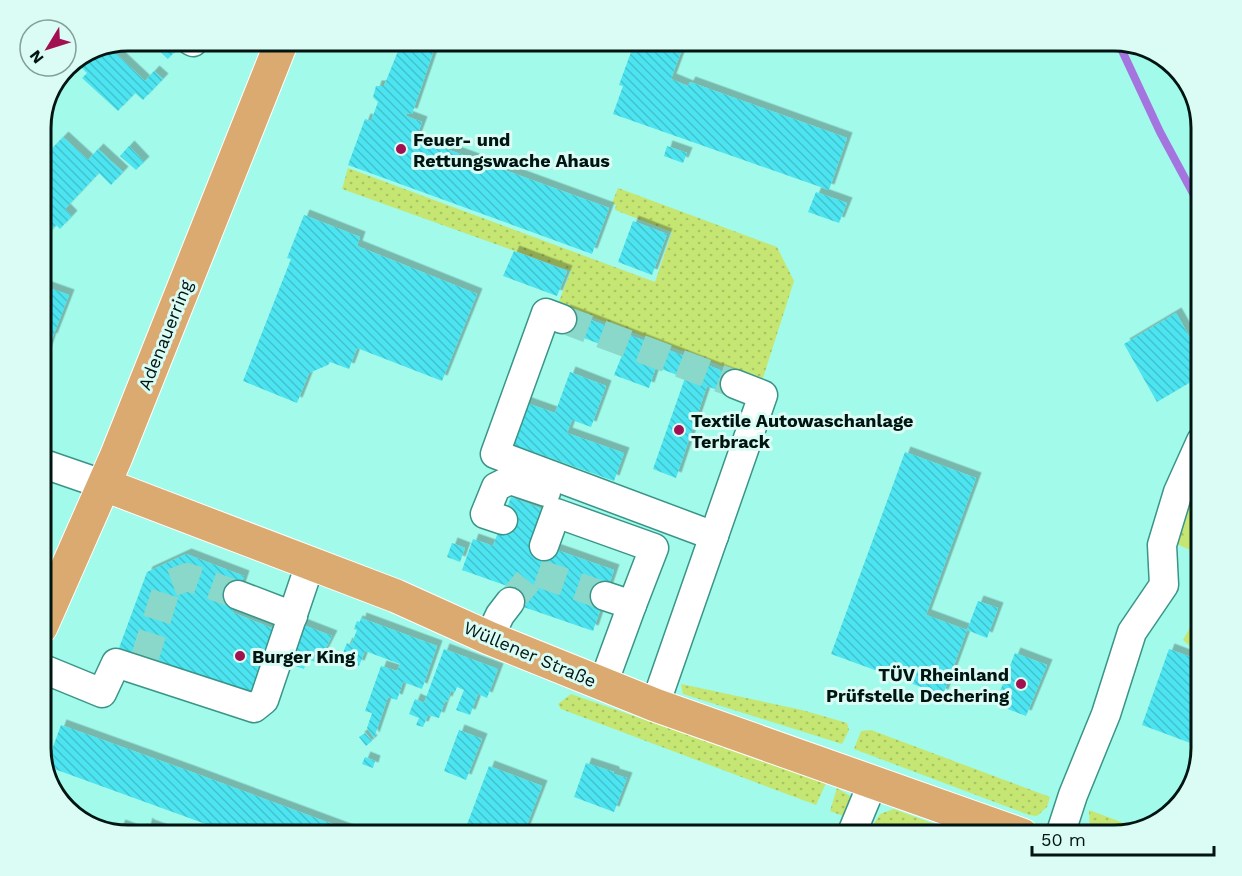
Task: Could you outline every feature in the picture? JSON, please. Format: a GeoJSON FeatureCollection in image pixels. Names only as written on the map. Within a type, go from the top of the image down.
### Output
{"type":"FeatureCollection","features":[{"type":"Feature","properties":{"kind":"main road","name":"Adenauerring"},"geometry":{"type":"LineString","coordinates":[[51,605],[105,485],[278,51]]}},
{"type":"Feature","properties":{"kind":"main road","name":"Wüllener Straße"},"geometry":{"type":"LineString","coordinates":[[105,485],[396,596],[489,638],[655,705],[992,825]]}},
{"type":"Feature","properties":{"kind":"street"},"geometry":{"type":"LineString","coordinates":[[562,319],[546,313],[495,454],[714,536]]}},
{"type":"Feature","properties":{"kind":"street"},"geometry":{"type":"LineString","coordinates":[[655,705],[763,395],[735,384]]}},
{"type":"Feature","properties":{"kind":"street"},"geometry":{"type":"LineString","coordinates":[[1063,825],[1073,795],[1106,714],[1132,632],[1164,585],[1162,545],[1178,492],[1191,464]]}},
{"type":"Feature","properties":{"kind":"street","name":"Wüllener Straße"},"geometry":{"type":"LineString","coordinates":[[51,466],[105,485]]}},
{"type":"Feature","properties":{"kind":"street"},"geometry":{"type":"LineString","coordinates":[[503,520],[485,514],[496,487],[510,480],[561,498],[544,546]]}},
{"type":"Feature","properties":{"kind":"street"},"geometry":{"type":"LineString","coordinates":[[556,513],[654,548],[603,684]]}},
{"type":"Feature","properties":{"kind":"street"},"geometry":{"type":"LineString","coordinates":[[51,672],[102,693],[116,663],[142,665],[254,708],[264,700],[310,564]]}},
{"type":"Feature","properties":{"kind":"street"},"geometry":{"type":"LineString","coordinates":[[238,595],[293,616]]}},
{"type":"Feature","properties":{"kind":"street"},"geometry":{"type":"LineString","coordinates":[[605,596],[632,605]]}},
{"type":"Feature","properties":{"kind":"street"},"geometry":{"type":"LineString","coordinates":[[489,638],[500,615],[510,602]]}},
{"type":"Feature","properties":{"kind":"street"},"geometry":{"type":"LineString","coordinates":[[855,825],[873,782]]}},
{"type":"Feature","properties":{"kind":"green space"},"geometry":{"type":"Polygon","coordinates":[[[348,168],[655,282],[672,232],[615,210],[616,205],[612,203],[618,188],[777,247],[794,281],[762,381],[558,304],[571,271],[342,189],[348,168]]]}},
{"type":"Feature","properties":{"kind":"green space"},"geometry":{"type":"Polygon","coordinates":[[[1191,485],[1191,551],[1177,544],[1191,485]]]}},
{"type":"Feature","properties":{"kind":"green space"},"geometry":{"type":"Polygon","coordinates":[[[1191,626],[1191,647],[1183,640],[1191,626]]]}},
{"type":"Feature","properties":{"kind":"green space"},"geometry":{"type":"Polygon","coordinates":[[[681,684],[802,710],[847,723],[849,730],[842,744],[683,694],[681,684]]]}},
{"type":"Feature","properties":{"kind":"green space"},"geometry":{"type":"Polygon","coordinates":[[[571,694],[826,783],[816,805],[561,709],[558,704],[571,694]]]}},
{"type":"Feature","properties":{"kind":"green space"},"geometry":{"type":"Polygon","coordinates":[[[871,730],[1050,797],[1047,807],[1037,816],[1029,815],[854,749],[861,731],[871,730]]]}},
{"type":"Feature","properties":{"kind":"green space"},"geometry":{"type":"Polygon","coordinates":[[[837,788],[850,796],[854,813],[851,819],[830,811],[837,788]]]}},
{"type":"Feature","properties":{"kind":"green space"},"geometry":{"type":"Polygon","coordinates":[[[894,809],[937,825],[873,825],[880,814],[894,809]]]}},
{"type":"Feature","properties":{"kind":"green space"},"geometry":{"type":"Polygon","coordinates":[[[1089,810],[1127,824],[1114,825],[1090,825],[1089,810]]]}},
{"type":"Feature","properties":{"kind":"building"},"geometry":{"type":"Polygon","coordinates":[[[160,51],[175,51],[168,59],[160,51]]]}},
{"type":"Feature","properties":{"kind":"building","name":"Feuer- und Rettungswache Ahaus"},"geometry":{"type":"Polygon","coordinates":[[[398,51],[434,51],[412,114],[407,113],[406,116],[422,122],[416,138],[609,208],[592,254],[348,165],[365,119],[371,121],[378,102],[373,97],[376,86],[384,86],[398,51]]]}},
{"type":"Feature","properties":{"kind":"building"},"geometry":{"type":"Polygon","coordinates":[[[631,51],[681,51],[671,79],[688,86],[690,82],[847,138],[829,190],[613,114],[623,86],[619,85],[631,51]]]}},
{"type":"Feature","properties":{"kind":"building"},"geometry":{"type":"Polygon","coordinates":[[[115,53],[145,81],[154,71],[163,79],[143,100],[135,93],[118,111],[82,78],[87,73],[81,67],[90,61],[115,53]]]}},
{"type":"Feature","properties":{"kind":"building"},"geometry":{"type":"Polygon","coordinates":[[[63,137],[88,160],[98,149],[123,172],[111,185],[99,173],[65,209],[72,216],[60,229],[56,225],[51,231],[51,150],[63,137]]]}},
{"type":"Feature","properties":{"kind":"building"},"geometry":{"type":"Polygon","coordinates":[[[129,146],[144,162],[136,170],[120,156],[129,146]]]}},
{"type":"Feature","properties":{"kind":"building"},"geometry":{"type":"Polygon","coordinates":[[[667,146],[687,153],[683,163],[664,156],[667,146]]]}},
{"type":"Feature","properties":{"kind":"building"},"geometry":{"type":"Polygon","coordinates":[[[816,192],[847,203],[839,223],[808,212],[816,192]]]}},
{"type":"Feature","properties":{"kind":"building"},"geometry":{"type":"Polygon","coordinates":[[[304,215],[360,237],[357,246],[477,294],[442,381],[357,348],[349,369],[330,362],[309,373],[297,403],[243,381],[291,259],[287,258],[304,215]]]}},
{"type":"Feature","properties":{"kind":"building"},"geometry":{"type":"Polygon","coordinates":[[[633,221],[667,234],[652,275],[618,262],[633,221]]]}},
{"type":"Feature","properties":{"kind":"building"},"geometry":{"type":"Polygon","coordinates":[[[514,251],[567,271],[557,296],[503,276],[514,251]]]}},
{"type":"Feature","properties":{"kind":"building"},"geometry":{"type":"Polygon","coordinates":[[[51,289],[69,295],[51,338],[51,289]]]}},
{"type":"Feature","properties":{"kind":"building","name":"Textile Autowaschanlage Terbrack"},"geometry":{"type":"Polygon","coordinates":[[[565,310],[738,377],[735,384],[717,390],[707,386],[676,478],[653,469],[685,378],[656,367],[649,388],[614,375],[623,353],[558,328],[565,310]]]}},
{"type":"Feature","properties":{"kind":"building"},"geometry":{"type":"Polygon","coordinates":[[[1176,313],[1191,339],[1191,382],[1157,402],[1124,344],[1176,313]]]}},
{"type":"Feature","properties":{"kind":"building"},"geometry":{"type":"Polygon","coordinates":[[[570,372],[606,386],[591,427],[572,420],[567,433],[624,453],[614,481],[506,442],[521,401],[555,413],[570,372]]]}},
{"type":"Feature","properties":{"kind":"building"},"geometry":{"type":"Polygon","coordinates":[[[905,452],[976,478],[926,615],[967,630],[943,695],[831,654],[905,452]]]}},
{"type":"Feature","properties":{"kind":"building"},"geometry":{"type":"Polygon","coordinates":[[[511,497],[542,509],[531,541],[614,570],[593,631],[509,602],[515,586],[510,587],[462,570],[473,539],[493,546],[511,497]]]}},
{"type":"Feature","properties":{"kind":"building"},"geometry":{"type":"Polygon","coordinates":[[[452,543],[465,548],[460,562],[447,557],[452,543]]]}},
{"type":"Feature","properties":{"kind":"building"},"geometry":{"type":"Polygon","coordinates":[[[186,554],[244,576],[232,612],[274,629],[251,695],[164,668],[119,648],[147,572],[186,554]]]}},
{"type":"Feature","properties":{"kind":"building"},"geometry":{"type":"Polygon","coordinates":[[[978,601],[998,608],[987,638],[967,630],[978,601]]]}},
{"type":"Feature","properties":{"kind":"building"},"geometry":{"type":"Polygon","coordinates":[[[361,618],[437,646],[422,689],[403,682],[397,700],[388,697],[374,738],[367,728],[372,713],[365,711],[381,666],[397,671],[400,664],[365,651],[359,666],[340,660],[347,643],[351,645],[357,630],[354,629],[361,618]]]}},
{"type":"Feature","properties":{"kind":"building"},"geometry":{"type":"Polygon","coordinates":[[[301,624],[332,636],[318,663],[307,659],[304,669],[287,663],[301,624]]]}},
{"type":"Feature","properties":{"kind":"building"},"geometry":{"type":"Polygon","coordinates":[[[444,649],[498,669],[487,698],[478,694],[470,715],[456,710],[464,690],[457,687],[455,692],[451,691],[447,702],[445,701],[439,718],[428,715],[423,727],[416,725],[419,718],[409,714],[415,699],[424,703],[444,649]]]}},
{"type":"Feature","properties":{"kind":"building"},"geometry":{"type":"Polygon","coordinates":[[[1169,649],[1191,657],[1191,743],[1142,725],[1169,649]]]}},
{"type":"Feature","properties":{"kind":"building","name":"TÜV Rheinland Prüfstelle Dechering"},"geometry":{"type":"Polygon","coordinates":[[[1015,653],[1047,665],[1026,716],[995,704],[1015,653]]]}},
{"type":"Feature","properties":{"kind":"building"},"geometry":{"type":"Polygon","coordinates":[[[61,725],[335,825],[208,825],[54,769],[51,752],[61,725]]]}},
{"type":"Feature","properties":{"kind":"building"},"geometry":{"type":"Polygon","coordinates":[[[459,730],[482,739],[466,780],[444,771],[459,730]]]}},
{"type":"Feature","properties":{"kind":"building"},"geometry":{"type":"Polygon","coordinates":[[[365,733],[372,741],[366,746],[359,737],[365,733]]]}},
{"type":"Feature","properties":{"kind":"building"},"geometry":{"type":"Polygon","coordinates":[[[365,757],[375,761],[373,768],[362,764],[365,757]]]}},
{"type":"Feature","properties":{"kind":"building"},"geometry":{"type":"Polygon","coordinates":[[[586,763],[627,778],[614,812],[574,797],[586,763]]]}},
{"type":"Feature","properties":{"kind":"building"},"geometry":{"type":"Polygon","coordinates":[[[489,766],[542,786],[527,825],[467,825],[489,766]]]}},
{"type":"Feature","properties":{"kind":"waterway"},"geometry":{"type":"LineString","coordinates":[[1123,52],[1160,132],[1191,189]]}},
{"type":"Feature","properties":{"kind":"tunnel"},"geometry":{"type":"LineString","coordinates":[[562,319],[735,384]]}},
{"type":"Feature","properties":{"kind":"tunnel"},"geometry":{"type":"LineString","coordinates":[[510,602],[535,572],[605,596]]}},
{"type":"Feature","properties":{"kind":"tunnel"},"geometry":{"type":"LineString","coordinates":[[144,660],[168,584],[187,577],[238,595]]}},
{"type":"Feature","properties":{"kind":"place","name":"Feuer- und Rettungswache Ahaus"},"geometry":{"type":"Point","coordinates":[401,149]}},
{"type":"Feature","properties":{"kind":"place","name":"Textile Autowaschanlage Terbrack"},"geometry":{"type":"Point","coordinates":[679,430]}},
{"type":"Feature","properties":{"kind":"place","name":"Burger King"},"geometry":{"type":"Point","coordinates":[240,656]}},
{"type":"Feature","properties":{"kind":"place","name":"TÜV Rheinland Prüfstelle Dechering"},"geometry":{"type":"Point","coordinates":[1021,684]}}]}
